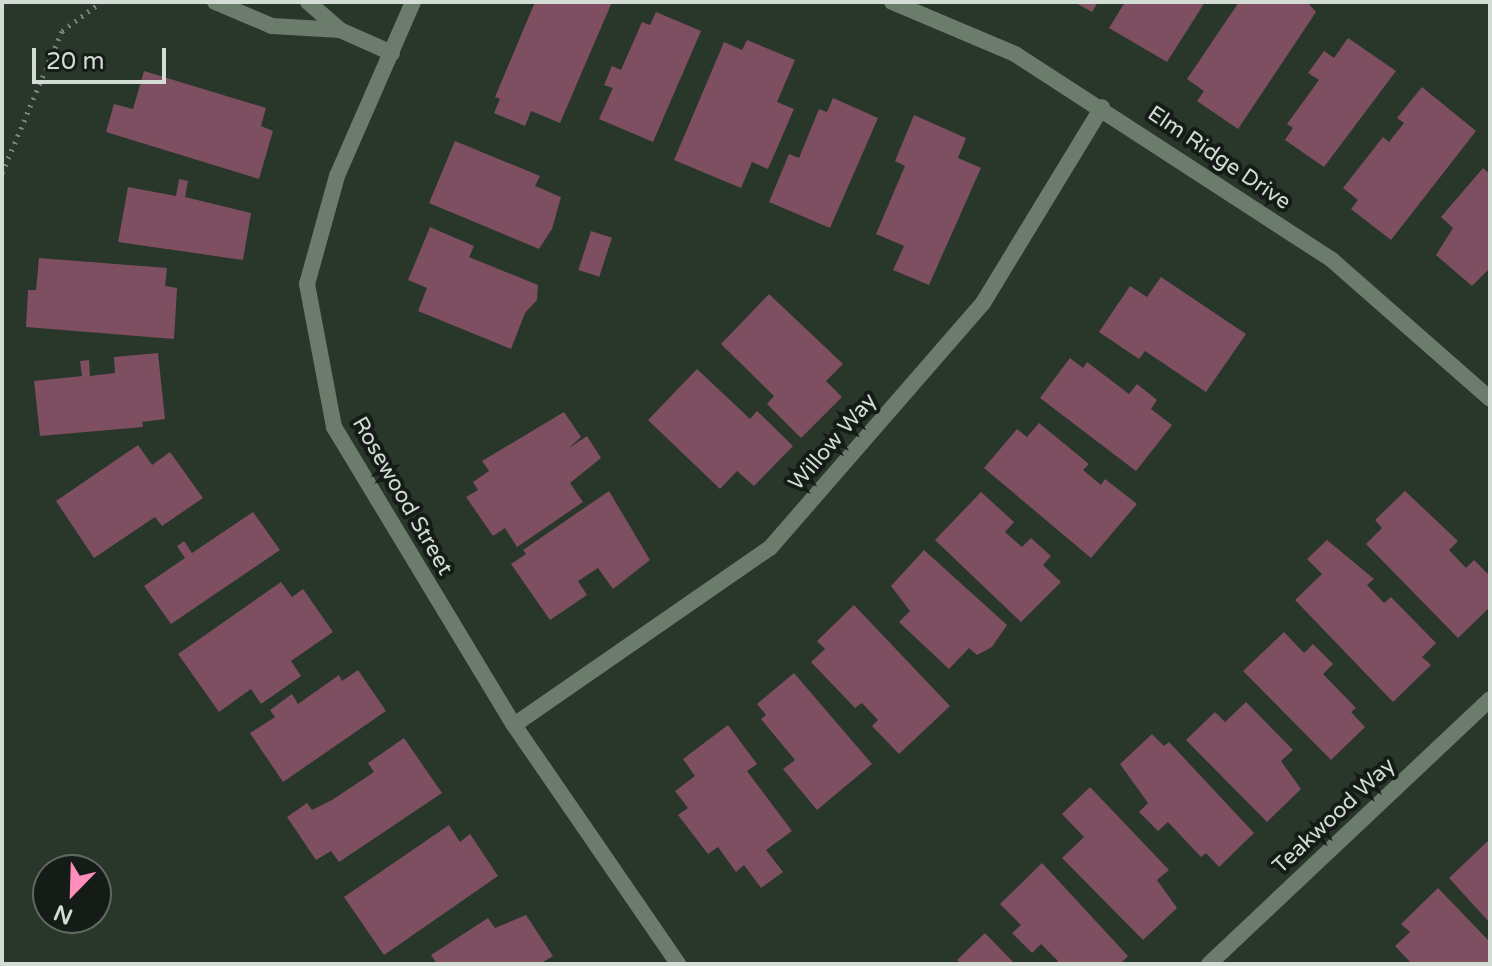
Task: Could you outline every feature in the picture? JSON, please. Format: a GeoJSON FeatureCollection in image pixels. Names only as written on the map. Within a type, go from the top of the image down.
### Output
{"type":"FeatureCollection","features":[{"type":"Feature","properties":{"kind":"street"},"geometry":{"type":"LineString","coordinates":[[215,2],[272,26],[340,30]]}},
{"type":"Feature","properties":{"kind":"street"},"geometry":{"type":"LineString","coordinates":[[308,2],[340,30],[392,53],[413,2]]}},
{"type":"Feature","properties":{"kind":"street","name":"Elm Ridge Drive"},"geometry":{"type":"LineString","coordinates":[[892,2],[1015,54],[1102,107],[1332,260],[1490,399]]}},
{"type":"Feature","properties":{"kind":"street","name":"Rosewood Street"},"geometry":{"type":"LineString","coordinates":[[392,53],[337,176],[307,284],[334,427],[514,725],[678,964]]}},
{"type":"Feature","properties":{"kind":"street","name":"Willow Way"},"geometry":{"type":"LineString","coordinates":[[514,725],[770,548],[983,303],[1102,107]]}},
{"type":"Feature","properties":{"kind":"street","name":"Teakwood Way"},"geometry":{"type":"LineString","coordinates":[[1209,964],[1490,699]]}},
{"type":"Feature","properties":{"kind":"path"},"geometry":{"type":"LineString","coordinates":[[2,173],[62,31],[101,2]]}},
{"type":"Feature","properties":{"kind":"building"},"geometry":{"type":"Polygon","coordinates":[[[535,2],[612,2],[560,123],[531,111],[525,126],[494,113],[500,99],[495,97],[535,2]]]}},
{"type":"Feature","properties":{"kind":"building"},"geometry":{"type":"Polygon","coordinates":[[[1074,2],[1098,2],[1092,12],[1074,2]]]}},
{"type":"Feature","properties":{"kind":"building"},"geometry":{"type":"Polygon","coordinates":[[[1125,2],[1205,2],[1167,62],[1109,28],[1125,2]]]}},
{"type":"Feature","properties":{"kind":"building"},"geometry":{"type":"Polygon","coordinates":[[[1239,2],[1307,2],[1316,12],[1238,129],[1197,101],[1204,91],[1187,79],[1239,2]]]}},
{"type":"Feature","properties":{"kind":"building"},"geometry":{"type":"Polygon","coordinates":[[[656,12],[701,31],[653,142],[599,119],[613,88],[604,85],[612,66],[621,70],[642,22],[650,25],[656,12]]]}},
{"type":"Feature","properties":{"kind":"building"},"geometry":{"type":"Polygon","coordinates":[[[1348,38],[1396,71],[1324,167],[1285,140],[1293,128],[1287,124],[1319,80],[1308,73],[1324,51],[1334,58],[1348,38]]]}},
{"type":"Feature","properties":{"kind":"building"},"geometry":{"type":"Polygon","coordinates":[[[747,40],[795,60],[777,102],[794,109],[768,169],[752,162],[741,188],[674,160],[724,42],[742,50],[747,40]]]}},
{"type":"Feature","properties":{"kind":"building"},"geometry":{"type":"Polygon","coordinates":[[[144,71],[266,108],[261,126],[273,131],[259,179],[106,132],[114,104],[133,109],[144,71]]]}},
{"type":"Feature","properties":{"kind":"building"},"geometry":{"type":"Polygon","coordinates":[[[1422,87],[1476,131],[1391,240],[1351,209],[1358,200],[1343,188],[1383,137],[1389,142],[1404,123],[1397,118],[1422,87]]]}},
{"type":"Feature","properties":{"kind":"building"},"geometry":{"type":"Polygon","coordinates":[[[833,98],[878,118],[830,228],[769,202],[789,154],[799,158],[819,109],[827,112],[833,98]]]}},
{"type":"Feature","properties":{"kind":"building"},"geometry":{"type":"Polygon","coordinates":[[[914,115],[966,138],[958,158],[981,168],[929,285],[893,270],[904,246],[876,234],[905,166],[895,161],[914,115]]]}},
{"type":"Feature","properties":{"kind":"building"},"geometry":{"type":"Polygon","coordinates":[[[455,141],[540,176],[535,186],[561,197],[552,229],[539,249],[429,203],[455,141]]]}},
{"type":"Feature","properties":{"kind":"building"},"geometry":{"type":"Polygon","coordinates":[[[1483,168],[1490,174],[1490,268],[1472,286],[1436,255],[1453,228],[1441,217],[1483,168]]]}},
{"type":"Feature","properties":{"kind":"building"},"geometry":{"type":"Polygon","coordinates":[[[179,179],[188,181],[185,197],[251,213],[243,260],[118,242],[128,187],[176,196],[179,179]]]}},
{"type":"Feature","properties":{"kind":"building"},"geometry":{"type":"Polygon","coordinates":[[[430,227],[474,246],[469,257],[538,285],[537,300],[525,313],[511,349],[418,311],[427,288],[408,280],[430,227]]]}},
{"type":"Feature","properties":{"kind":"building"},"geometry":{"type":"Polygon","coordinates":[[[591,231],[612,238],[599,277],[578,270],[591,231]]]}},
{"type":"Feature","properties":{"kind":"building"},"geometry":{"type":"Polygon","coordinates":[[[39,258],[167,268],[165,286],[177,288],[174,339],[26,327],[28,290],[36,290],[39,258]]]}},
{"type":"Feature","properties":{"kind":"building"},"geometry":{"type":"Polygon","coordinates":[[[1161,277],[1246,334],[1206,392],[1145,351],[1139,359],[1099,332],[1130,286],[1147,297],[1161,277]]]}},
{"type":"Feature","properties":{"kind":"building"},"geometry":{"type":"Polygon","coordinates":[[[769,294],[843,364],[826,381],[842,397],[801,438],[767,404],[774,396],[721,344],[769,294]]]}},
{"type":"Feature","properties":{"kind":"building"},"geometry":{"type":"Polygon","coordinates":[[[158,353],[165,419],[142,422],[143,427],[40,436],[34,381],[82,376],[80,361],[89,360],[90,376],[115,373],[114,357],[158,353]]]}},
{"type":"Feature","properties":{"kind":"building"},"geometry":{"type":"Polygon","coordinates":[[[1070,358],[1083,368],[1087,362],[1129,394],[1137,384],[1157,400],[1151,409],[1172,425],[1136,471],[1040,398],[1070,358]]]}},
{"type":"Feature","properties":{"kind":"building"},"geometry":{"type":"Polygon","coordinates":[[[697,369],[750,419],[757,411],[793,446],[754,486],[737,471],[720,489],[648,420],[697,369]]]}},
{"type":"Feature","properties":{"kind":"building"},"geometry":{"type":"Polygon","coordinates":[[[564,412],[581,437],[569,448],[587,436],[601,458],[570,483],[583,502],[517,547],[505,528],[493,536],[466,497],[478,490],[473,482],[489,471],[482,461],[564,412]]]}},
{"type":"Feature","properties":{"kind":"building"},"geometry":{"type":"Polygon","coordinates":[[[1039,423],[1089,464],[1083,470],[1101,485],[1105,479],[1137,504],[1091,558],[984,468],[1017,429],[1027,437],[1039,423]]]}},
{"type":"Feature","properties":{"kind":"building"},"geometry":{"type":"Polygon","coordinates":[[[138,445],[152,465],[170,452],[203,498],[162,526],[155,517],[94,558],[56,501],[138,445]]]}},
{"type":"Feature","properties":{"kind":"building"},"geometry":{"type":"Polygon","coordinates":[[[609,491],[650,560],[613,589],[598,568],[578,581],[587,595],[550,620],[511,564],[526,554],[523,550],[609,491]]]}},
{"type":"Feature","properties":{"kind":"building"},"geometry":{"type":"Polygon","coordinates":[[[1405,491],[1458,541],[1449,550],[1466,568],[1474,560],[1490,576],[1490,607],[1458,638],[1366,544],[1382,528],[1375,520],[1405,491]]]}},
{"type":"Feature","properties":{"kind":"building"},"geometry":{"type":"Polygon","coordinates":[[[981,492],[1014,522],[1005,532],[1022,547],[1031,538],[1051,556],[1043,565],[1061,582],[1021,622],[935,540],[981,492]]]}},
{"type":"Feature","properties":{"kind":"building"},"geometry":{"type":"Polygon","coordinates":[[[253,512],[280,550],[171,624],[144,586],[185,558],[177,546],[184,541],[192,553],[253,512]]]}},
{"type":"Feature","properties":{"kind":"building"},"geometry":{"type":"Polygon","coordinates":[[[1327,540],[1374,579],[1367,585],[1384,603],[1391,597],[1436,643],[1422,657],[1431,665],[1393,702],[1295,600],[1322,574],[1307,559],[1327,540]]]}},
{"type":"Feature","properties":{"kind":"building"},"geometry":{"type":"Polygon","coordinates":[[[924,550],[1007,625],[992,647],[977,655],[969,648],[949,669],[899,622],[910,611],[891,586],[924,550]]]}},
{"type":"Feature","properties":{"kind":"building"},"geometry":{"type":"Polygon","coordinates":[[[281,582],[292,597],[303,589],[333,632],[291,661],[301,676],[261,704],[251,689],[219,712],[178,654],[281,582]]]}},
{"type":"Feature","properties":{"kind":"building"},"geometry":{"type":"Polygon","coordinates":[[[854,605],[950,706],[899,754],[872,726],[878,720],[862,703],[855,708],[811,662],[825,649],[817,641],[854,605]]]}},
{"type":"Feature","properties":{"kind":"building"},"geometry":{"type":"Polygon","coordinates":[[[1284,632],[1304,653],[1313,644],[1333,664],[1323,674],[1356,708],[1351,712],[1365,727],[1331,760],[1243,671],[1284,632]]]}},
{"type":"Feature","properties":{"kind":"building"},"geometry":{"type":"Polygon","coordinates":[[[358,670],[386,711],[283,782],[250,733],[275,717],[270,710],[292,694],[298,704],[339,675],[342,681],[358,670]]]}},
{"type":"Feature","properties":{"kind":"building"},"geometry":{"type":"Polygon","coordinates":[[[794,673],[872,764],[817,810],[783,769],[795,760],[761,719],[766,715],[757,704],[794,673]]]}},
{"type":"Feature","properties":{"kind":"building"},"geometry":{"type":"Polygon","coordinates":[[[1246,702],[1293,750],[1281,761],[1301,789],[1267,822],[1186,740],[1215,712],[1225,722],[1246,702]]]}},
{"type":"Feature","properties":{"kind":"building"},"geometry":{"type":"Polygon","coordinates":[[[728,725],[757,764],[747,771],[792,831],[766,850],[783,872],[761,888],[744,865],[736,872],[718,847],[708,854],[678,815],[688,808],[675,791],[695,776],[683,759],[728,725]]]}},
{"type":"Feature","properties":{"kind":"building"},"geometry":{"type":"Polygon","coordinates":[[[1152,734],[1164,746],[1169,742],[1254,833],[1219,867],[1206,853],[1201,857],[1168,822],[1158,831],[1139,812],[1148,803],[1120,764],[1152,734]]]}},
{"type":"Feature","properties":{"kind":"building"},"geometry":{"type":"Polygon","coordinates":[[[404,738],[442,793],[339,862],[331,851],[316,860],[287,817],[307,803],[312,810],[332,800],[374,772],[368,763],[404,738]]]}},
{"type":"Feature","properties":{"kind":"building"},"geometry":{"type":"Polygon","coordinates":[[[1090,787],[1169,870],[1157,880],[1177,908],[1143,940],[1062,858],[1084,837],[1062,814],[1090,787]]]}},
{"type":"Feature","properties":{"kind":"building"},"geometry":{"type":"Polygon","coordinates":[[[449,825],[460,842],[470,834],[498,876],[384,955],[344,897],[449,825]]]}},
{"type":"Feature","properties":{"kind":"building"},"geometry":{"type":"Polygon","coordinates":[[[1490,839],[1490,923],[1449,878],[1490,839]]]}},
{"type":"Feature","properties":{"kind":"building"},"geometry":{"type":"Polygon","coordinates":[[[1042,863],[1128,956],[1120,964],[1054,964],[1058,961],[1041,944],[1032,953],[1012,933],[1021,925],[1000,904],[1042,863]]]}},
{"type":"Feature","properties":{"kind":"building"},"geometry":{"type":"Polygon","coordinates":[[[1438,888],[1490,942],[1490,964],[1412,964],[1395,946],[1410,932],[1401,924],[1438,888]]]}},
{"type":"Feature","properties":{"kind":"building"},"geometry":{"type":"Polygon","coordinates":[[[526,915],[553,956],[540,964],[437,964],[431,955],[488,918],[495,928],[526,915]]]}},
{"type":"Feature","properties":{"kind":"building"},"geometry":{"type":"Polygon","coordinates":[[[985,933],[1015,964],[961,964],[957,960],[985,933]]]}}]}
